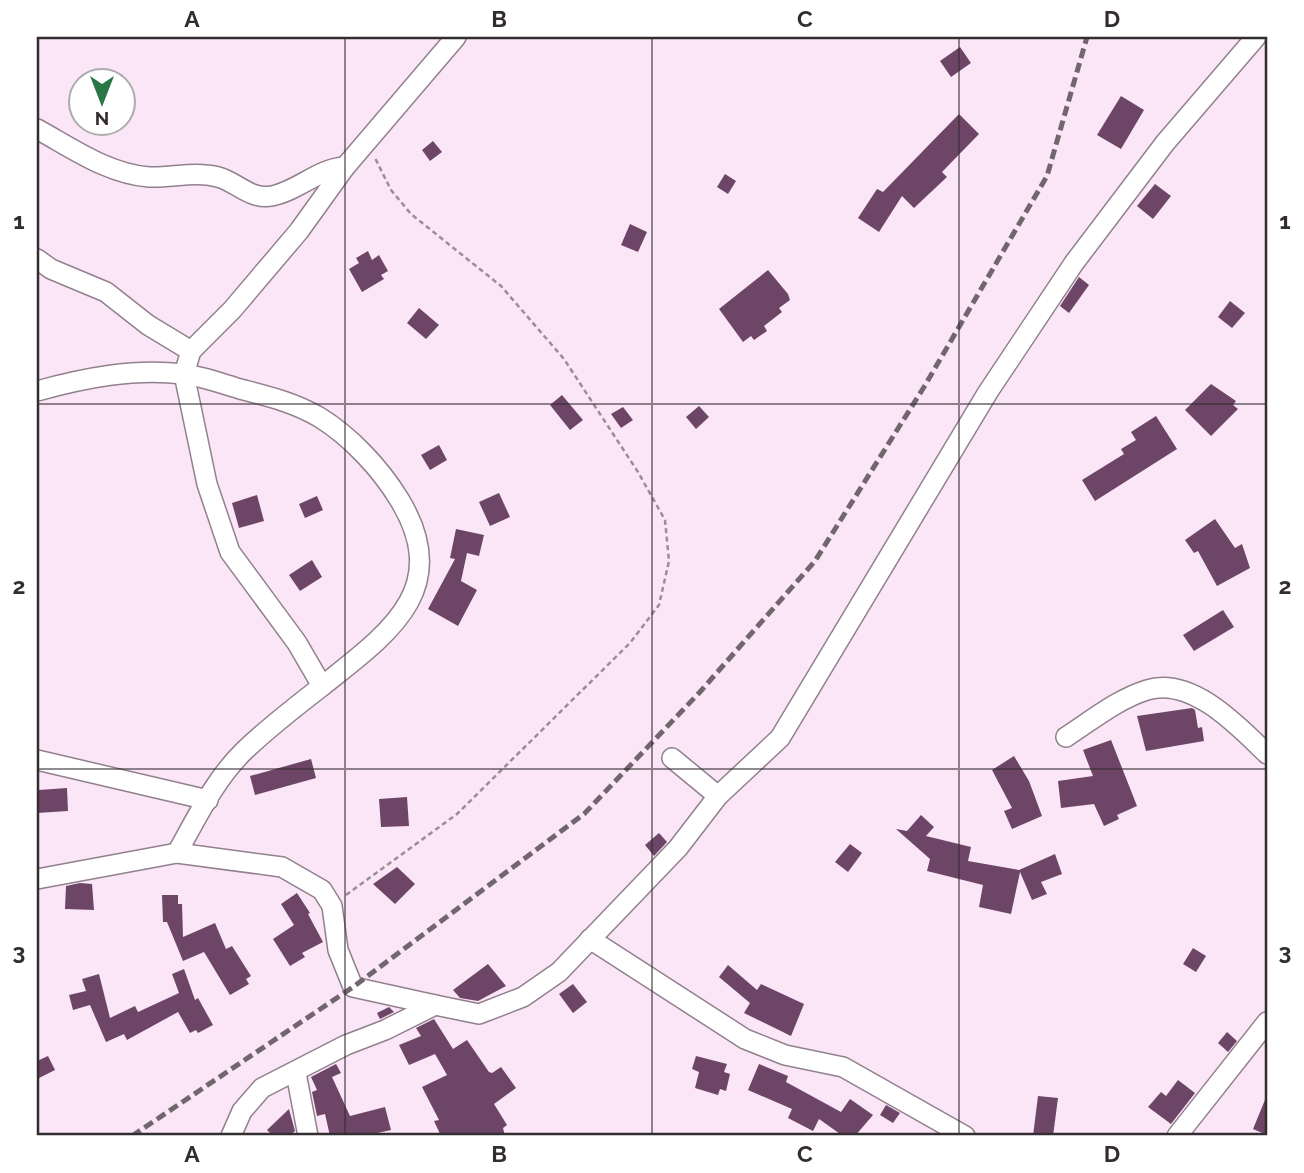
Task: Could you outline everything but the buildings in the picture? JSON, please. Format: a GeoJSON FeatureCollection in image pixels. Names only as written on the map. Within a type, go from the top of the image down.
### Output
{"type":"FeatureCollection","features":[{"type":"Feature","properties":{"kind":"street"},"geometry":{"type":"LineString","coordinates":[[322,686],[297,643],[230,552],[207,484],[184,374],[191,351],[232,310],[299,231],[345,167],[456,37]]}},
{"type":"Feature","properties":{"kind":"street"},"geometry":{"type":"LineString","coordinates":[[37,880],[177,853],[282,867],[322,890],[331,906],[338,950],[353,987],[480,1014],[523,997],[559,972],[678,848],[718,796],[780,738],[981,403],[1074,263],[1165,143],[1256,37]]}},
{"type":"Feature","properties":{"kind":"street"},"geometry":{"type":"LineString","coordinates":[[37,130],[90,160],[148,177],[186,174],[219,177],[248,194],[270,197],[301,186],[332,167],[345,167]]}},
{"type":"Feature","properties":{"kind":"street"},"geometry":{"type":"LineString","coordinates":[[37,259],[106,292],[148,325],[191,351]]}},
{"type":"Feature","properties":{"kind":"street"},"geometry":{"type":"LineString","coordinates":[[37,391],[113,374],[184,374],[298,405],[332,425],[359,449],[393,488],[415,525],[419,558],[416,586],[399,621],[363,656],[322,686],[242,753],[208,800],[177,853]]}},
{"type":"Feature","properties":{"kind":"street"},"geometry":{"type":"LineString","coordinates":[[1066,737],[1122,700],[1149,689],[1173,690],[1194,696],[1224,712],[1267,754]]}},
{"type":"Feature","properties":{"kind":"street"},"geometry":{"type":"LineString","coordinates":[[672,758],[718,796]]}},
{"type":"Feature","properties":{"kind":"street"},"geometry":{"type":"LineString","coordinates":[[37,760],[208,800]]}},
{"type":"Feature","properties":{"kind":"street"},"geometry":{"type":"LineString","coordinates":[[590,939],[745,1040],[785,1055],[843,1067],[965,1136]]}},
{"type":"Feature","properties":{"kind":"street"},"geometry":{"type":"LineString","coordinates":[[232,1136],[242,1111],[262,1088],[296,1073],[346,1045],[386,1030],[435,1005]]}},
{"type":"Feature","properties":{"kind":"street"},"geometry":{"type":"LineString","coordinates":[[1177,1136],[1267,1022]]}},
{"type":"Feature","properties":{"kind":"street"},"geometry":{"type":"LineString","coordinates":[[296,1073],[308,1136]]}},
{"type":"Feature","properties":{"kind":"path"},"geometry":{"type":"LineString","coordinates":[[331,906],[457,814],[630,643],[659,605],[669,561],[665,520],[638,472],[564,359],[501,286],[411,214],[391,190],[367,141]]}},
{"type":"Feature","properties":{"kind":"railway"},"geometry":{"type":"LineString","coordinates":[[132,1136],[353,987],[584,814],[699,693],[815,561],[924,387],[1047,176],[1087,37]]}}]}
